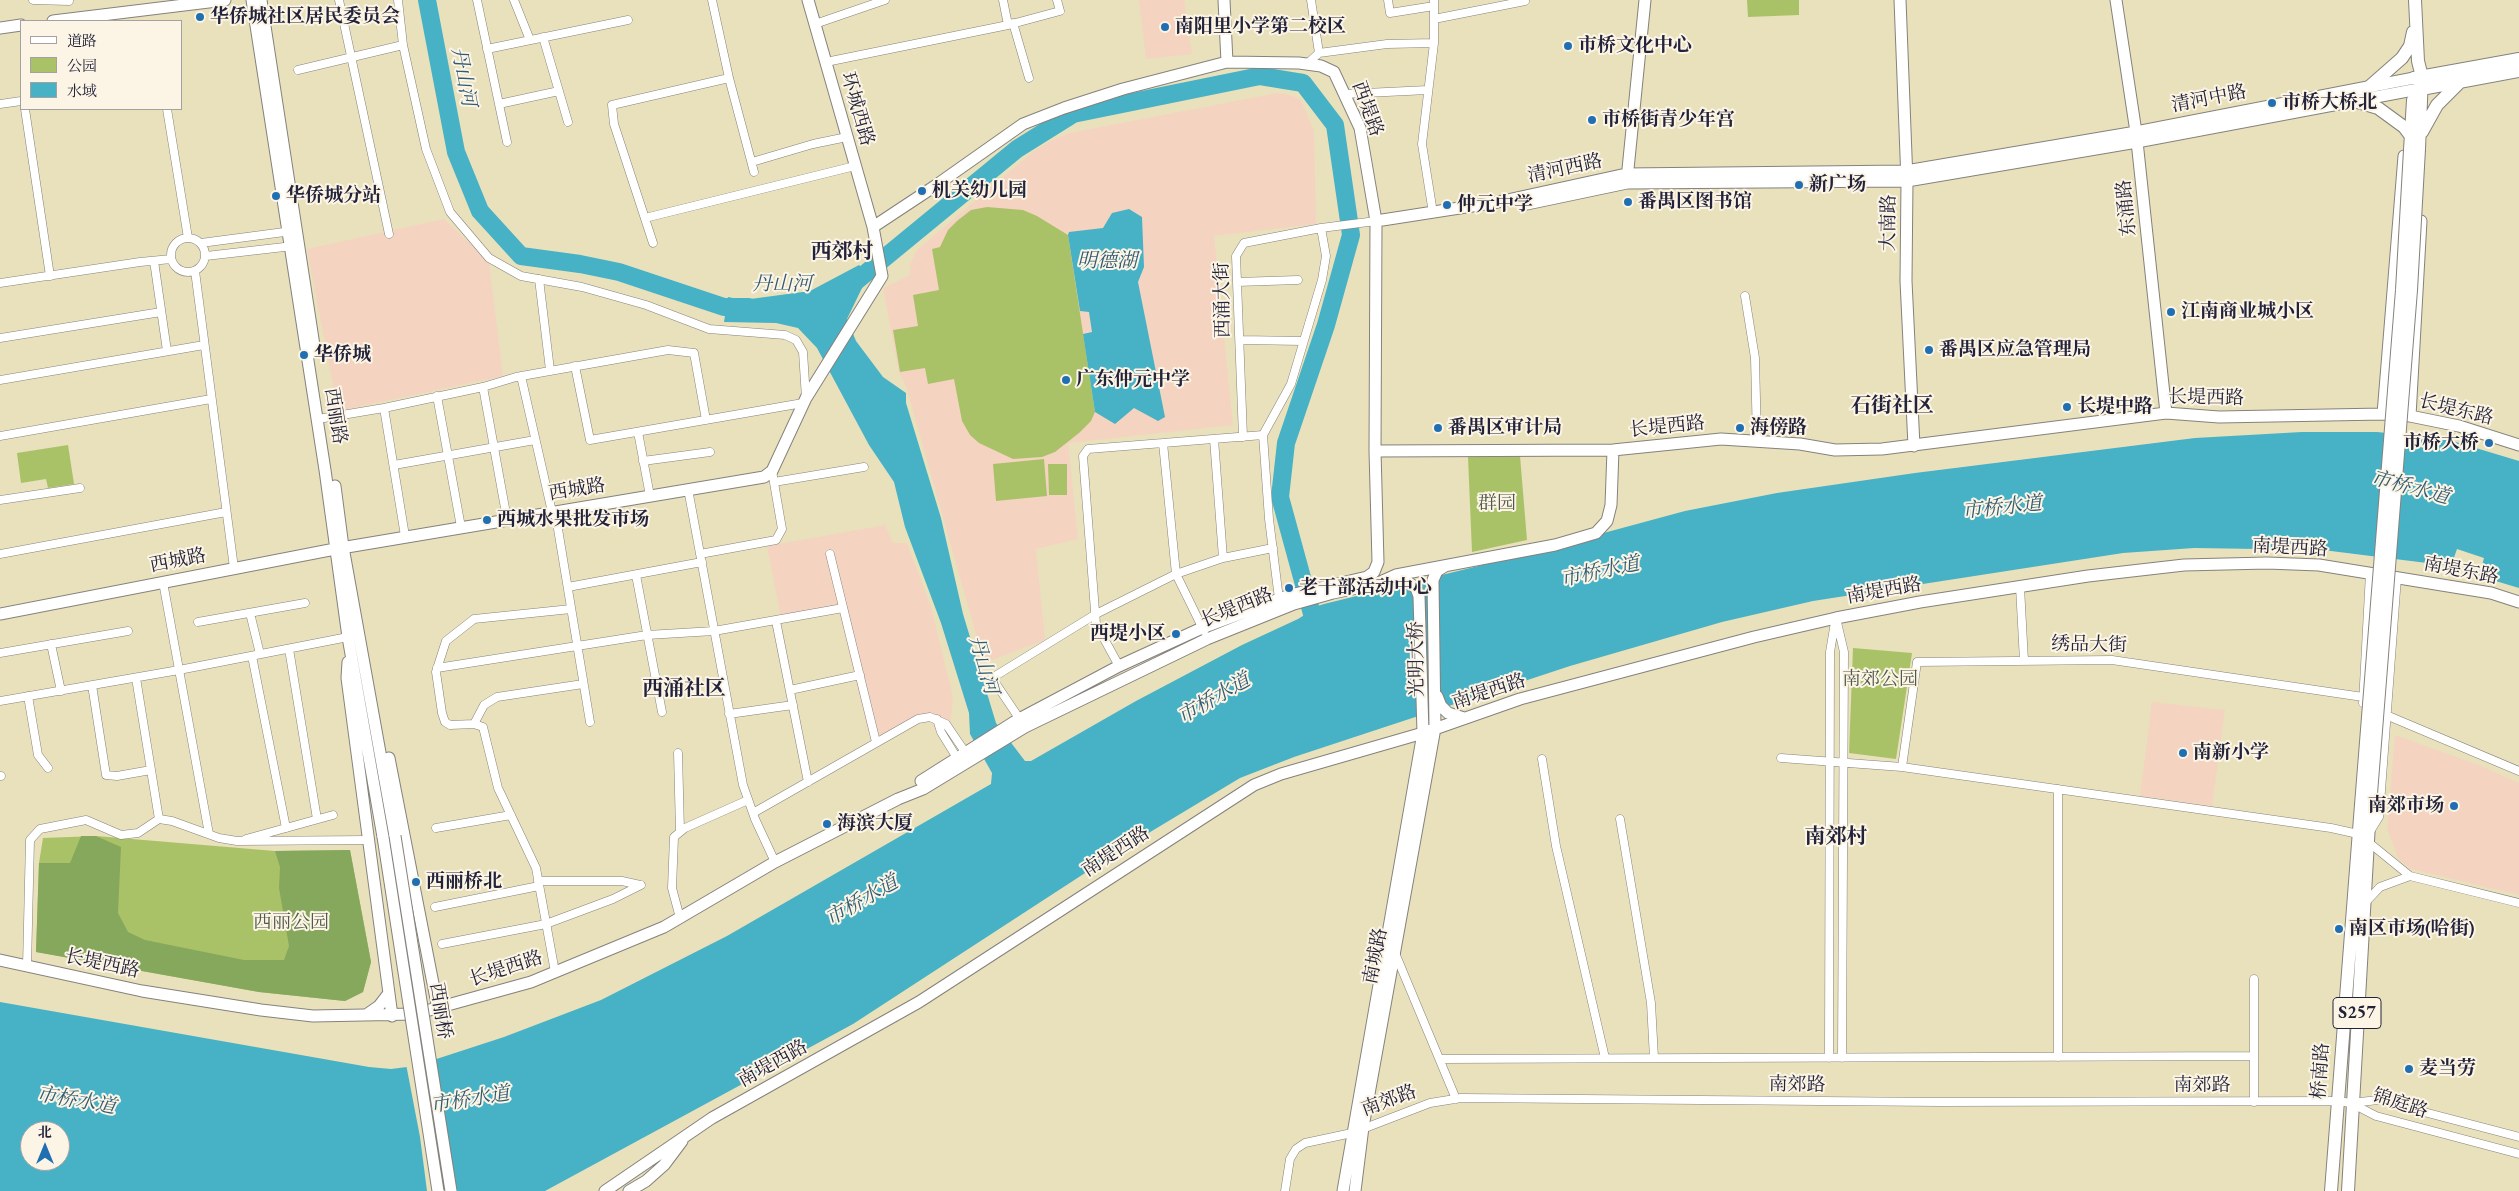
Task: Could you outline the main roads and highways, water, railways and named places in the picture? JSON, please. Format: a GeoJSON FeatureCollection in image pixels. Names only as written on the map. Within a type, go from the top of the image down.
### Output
{"type":"FeatureCollection","features":[{"type":"Feature","properties":{"kind":"main road","name":"S257"},"geometry":{"type":"LineString","coordinates":[[2415,0],[2418,61],[2415,136]]}},
{"type":"Feature","properties":{"kind":"main road"},"geometry":{"type":"LineString","coordinates":[[2369,87],[2402,58],[2410,46],[2416,22]]}},
{"type":"Feature","properties":{"kind":"main road","name":"清河中路"},"geometry":{"type":"LineString","coordinates":[[2418,84],[2519,59]]}},
{"type":"Feature","properties":{"kind":"main road","name":"清河中路"},"geometry":{"type":"LineString","coordinates":[[2418,84],[2461,81],[2519,71]]}},
{"type":"Feature","properties":{"kind":"main road"},"geometry":{"type":"LineString","coordinates":[[2354,101],[2378,108],[2415,136],[2437,105],[2461,81]]}},
{"type":"Feature","properties":{"kind":"main road","name":"桥南路"},"geometry":{"type":"LineString","coordinates":[[2348,1191],[2351,1103],[2364,905],[2365,805],[2412,290],[2415,136]]}},
{"type":"Feature","properties":{"kind":"main road","name":"桥南路"},"geometry":{"type":"LineString","coordinates":[[2331,1191],[2364,837]]}},
{"type":"Feature","properties":{"kind":"water","name":"明德湖"},"geometry":{"type":"Polygon","coordinates":[[[1129,209],[1142,217],[1144,267],[1138,282],[1165,417],[1158,421],[1134,408],[1115,424],[1095,412],[1083,334],[1092,332],[1089,312],[1080,311],[1068,235],[1069,232],[1103,228],[1112,213],[1129,209]]]}},
{"type":"Feature","properties":{"kind":"water","name":"市桥水道"},"geometry":{"type":"Polygon","coordinates":[[[859,265],[872,277],[863,286],[847,319],[856,341],[883,377],[906,393],[906,403],[941,518],[963,614],[996,723],[1025,761],[1031,761],[1136,701],[1242,645],[1298,619],[1306,614],[1305,610],[1324,604],[1515,557],[1685,511],[1777,493],[1915,473],[2195,438],[2302,432],[2377,432],[2446,439],[2519,461],[2519,588],[2479,576],[2484,558],[2457,549],[2451,566],[2323,550],[2194,548],[2123,553],[1813,601],[1722,622],[1570,666],[1294,757],[1240,778],[1122,849],[853,1024],[545,1191],[0,1191],[0,1002],[369,1067],[391,1069],[415,1066],[504,1037],[601,1000],[727,936],[991,784],[992,773],[970,734],[969,713],[941,623],[905,527],[894,482],[869,445],[817,348],[798,328],[776,323],[724,322],[728,297],[743,300],[810,291],[859,265]]]}},
{"type":"Feature","properties":{"kind":"waterway","name":"丹山河"},"geometry":{"type":"LineString","coordinates":[[427,0],[456,152],[480,211],[521,256],[580,264],[619,272],[724,307],[749,307]]}},
{"type":"Feature","properties":{"kind":"waterway"},"geometry":{"type":"LineString","coordinates":[[849,287],[1017,149],[1073,114],[1260,76],[1303,83],[1335,125],[1351,235],[1326,325],[1286,443],[1280,497],[1312,614],[1323,626]]}},
{"type":"Feature","properties":{"kind":"place","name":"华侨城社区居民委员会"},"geometry":{"type":"Point","coordinates":[200,17]}},
{"type":"Feature","properties":{"kind":"place","name":"南阳里小学第二校区"},"geometry":{"type":"Point","coordinates":[1165,27]}},
{"type":"Feature","properties":{"kind":"place","name":"市桥文化中心"},"geometry":{"type":"Point","coordinates":[1568,46]}},
{"type":"Feature","properties":{"kind":"place","name":"市桥大桥北"},"geometry":{"type":"Point","coordinates":[2272,103]}},
{"type":"Feature","properties":{"kind":"place","name":"市桥街青少年宫"},"geometry":{"type":"Point","coordinates":[1592,120]}},
{"type":"Feature","properties":{"kind":"place","name":"新广场"},"geometry":{"type":"Point","coordinates":[1799,185]}},
{"type":"Feature","properties":{"kind":"place","name":"机关幼儿园"},"geometry":{"type":"Point","coordinates":[922,191]}},
{"type":"Feature","properties":{"kind":"place","name":"华侨城分站"},"geometry":{"type":"Point","coordinates":[276,196]}},
{"type":"Feature","properties":{"kind":"place","name":"番禺区图书馆"},"geometry":{"type":"Point","coordinates":[1628,202]}},
{"type":"Feature","properties":{"kind":"place","name":"仲元中学"},"geometry":{"type":"Point","coordinates":[1447,205]}},
{"type":"Feature","properties":{"kind":"place","name":"江南商业城小区"},"geometry":{"type":"Point","coordinates":[2171,312]}},
{"type":"Feature","properties":{"kind":"place","name":"番禺区应急管理局"},"geometry":{"type":"Point","coordinates":[1929,350]}},
{"type":"Feature","properties":{"kind":"place","name":"华侨城"},"geometry":{"type":"Point","coordinates":[304,355]}},
{"type":"Feature","properties":{"kind":"place","name":"广东仲元中学"},"geometry":{"type":"Point","coordinates":[1066,380]}},
{"type":"Feature","properties":{"kind":"place","name":"长堤中路"},"geometry":{"type":"Point","coordinates":[2067,407]}},
{"type":"Feature","properties":{"kind":"place","name":"番禺区审计局"},"geometry":{"type":"Point","coordinates":[1438,428]}},
{"type":"Feature","properties":{"kind":"place","name":"海傍路"},"geometry":{"type":"Point","coordinates":[1740,428]}},
{"type":"Feature","properties":{"kind":"place","name":"市桥大桥"},"geometry":{"type":"Point","coordinates":[2489,443]}},
{"type":"Feature","properties":{"kind":"place","name":"西城水果批发市场"},"geometry":{"type":"Point","coordinates":[487,520]}},
{"type":"Feature","properties":{"kind":"place","name":"老干部活动中心"},"geometry":{"type":"Point","coordinates":[1289,588]}},
{"type":"Feature","properties":{"kind":"place","name":"西堤小区"},"geometry":{"type":"Point","coordinates":[1176,634]}},
{"type":"Feature","properties":{"kind":"place","name":"南新小学"},"geometry":{"type":"Point","coordinates":[2183,753]}},
{"type":"Feature","properties":{"kind":"place","name":"南郊市场"},"geometry":{"type":"Point","coordinates":[2454,806]}},
{"type":"Feature","properties":{"kind":"place","name":"海滨大厦"},"geometry":{"type":"Point","coordinates":[827,824]}},
{"type":"Feature","properties":{"kind":"place","name":"西丽桥北"},"geometry":{"type":"Point","coordinates":[416,882]}},
{"type":"Feature","properties":{"kind":"place","name":"南区市场(哈街)"},"geometry":{"type":"Point","coordinates":[2339,929]}},
{"type":"Feature","properties":{"kind":"place","name":"麦当劳"},"geometry":{"type":"Point","coordinates":[2409,1069]}},
{"type":"Feature","properties":{"kind":"district","name":"西郊村"},"geometry":{"type":"Point","coordinates":[842,252]}},
{"type":"Feature","properties":{"kind":"district","name":"石街社区"},"geometry":{"type":"Point","coordinates":[1892,406]}},
{"type":"Feature","properties":{"kind":"district","name":"西涌社区"},"geometry":{"type":"Point","coordinates":[684,689]}},
{"type":"Feature","properties":{"kind":"district","name":"南郊村"},"geometry":{"type":"Point","coordinates":[1836,837]}},
{"type":"Feature","properties":{"kind":"park label","name":"群园"},"geometry":{"type":"Point","coordinates":[1497,504]}},
{"type":"Feature","properties":{"kind":"park label","name":"南郊公园"},"geometry":{"type":"Point","coordinates":[1880,680]}},
{"type":"Feature","properties":{"kind":"park label","name":"西丽公园"},"geometry":{"type":"Point","coordinates":[291,923]}}]}
